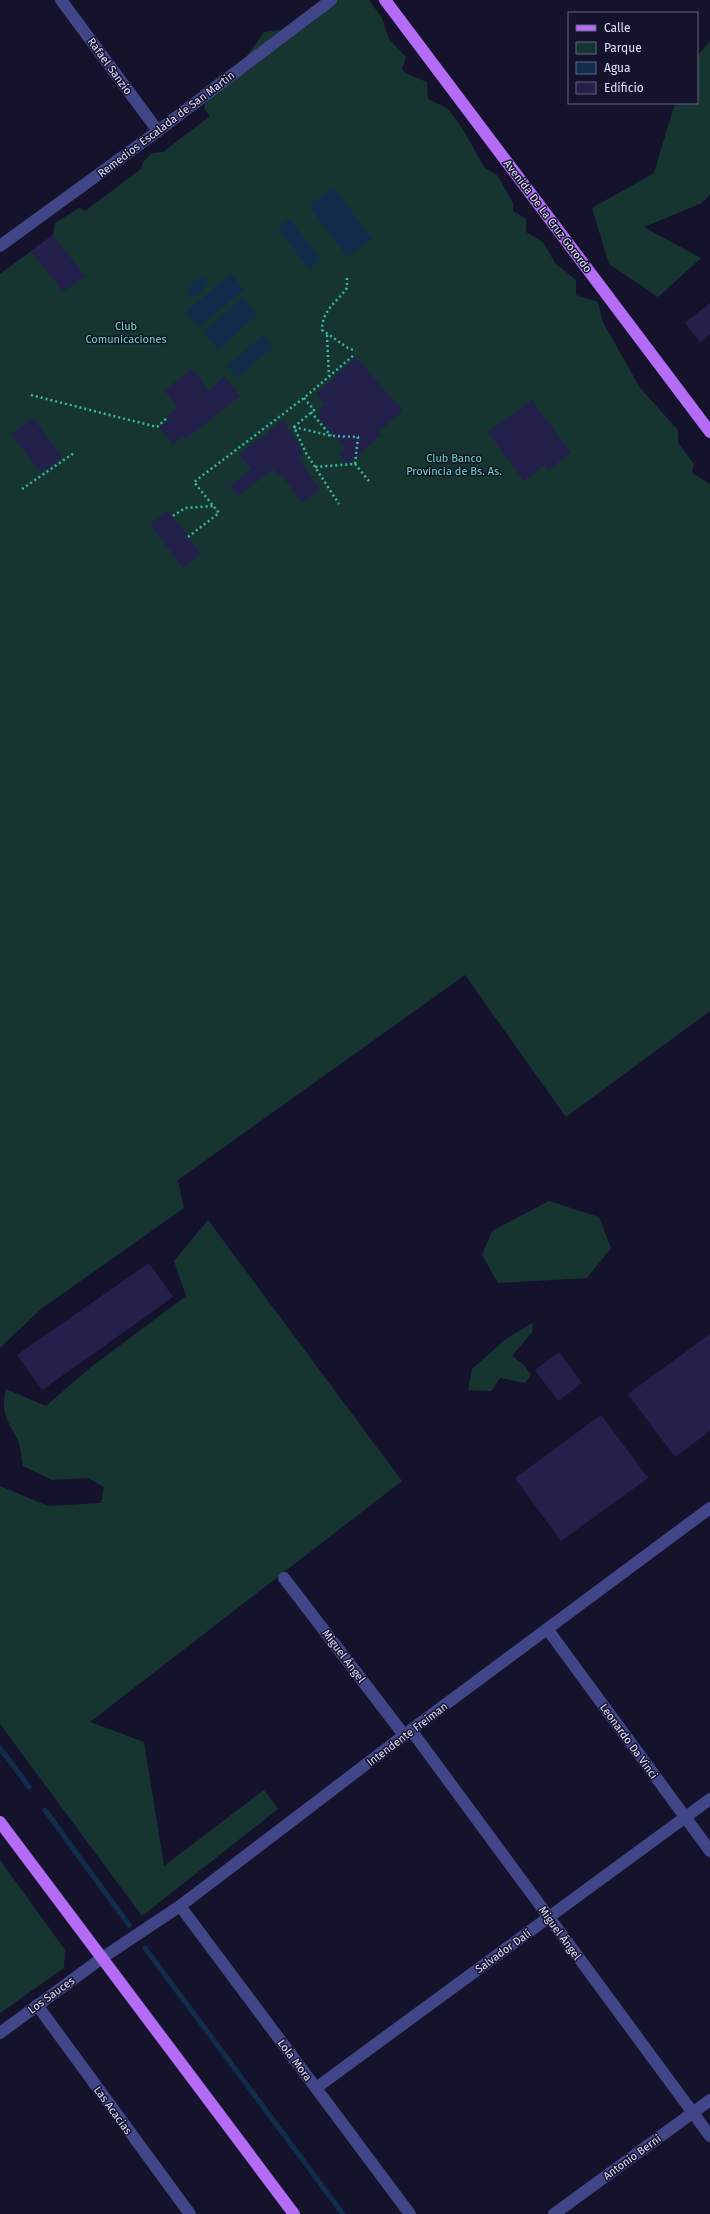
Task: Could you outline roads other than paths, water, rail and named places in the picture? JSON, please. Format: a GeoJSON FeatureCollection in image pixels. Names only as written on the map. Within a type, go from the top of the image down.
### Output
{"type":"FeatureCollection","features":[{"type":"Feature","properties":{"kind":"main road","name":"Avenida De La Cruz Gorordo"},"geometry":{"type":"LineString","coordinates":[[385,0],[710,432]]}},
{"type":"Feature","properties":{"kind":"main road"},"geometry":{"type":"LineString","coordinates":[[0,1822],[294,2214]]}},
{"type":"Feature","properties":{"kind":"street","name":"Rafael Sanzio"},"geometry":{"type":"LineString","coordinates":[[62,0],[158,131]]}},
{"type":"Feature","properties":{"kind":"street","name":"Remedios Escalada de San Martin"},"geometry":{"type":"LineString","coordinates":[[0,246],[158,131],[331,0]]}},
{"type":"Feature","properties":{"kind":"street","name":"Intendente Freiman"},"geometry":{"type":"LineString","coordinates":[[102,1958],[180,1906],[408,1733],[710,1508]]}},
{"type":"Feature","properties":{"kind":"street","name":"Miguel Ángel"},"geometry":{"type":"LineString","coordinates":[[284,1578],[408,1733],[549,1917],[710,2136]]}},
{"type":"Feature","properties":{"kind":"street","name":"Leonardo Da Vinci"},"geometry":{"type":"LineString","coordinates":[[548,1630],[710,1851]]}},
{"type":"Feature","properties":{"kind":"street","name":"Salvador Dalí"},"geometry":{"type":"LineString","coordinates":[[316,2088],[710,1799]]}},
{"type":"Feature","properties":{"kind":"street","name":"Lola Mora"},"geometry":{"type":"LineString","coordinates":[[180,1906],[410,2214]]}},
{"type":"Feature","properties":{"kind":"street","name":"Los Sauces"},"geometry":{"type":"LineString","coordinates":[[0,2033],[102,1958]]}},
{"type":"Feature","properties":{"kind":"street","name":"Las Acacias"},"geometry":{"type":"LineString","coordinates":[[37,2005],[190,2214]]}},
{"type":"Feature","properties":{"kind":"street","name":"Antonio Berni"},"geometry":{"type":"LineString","coordinates":[[554,2214],[710,2100]]}},
{"type":"Feature","properties":{"kind":"water"},"geometry":{"type":"Polygon","coordinates":[[[334,187],[372,239],[347,257],[309,206],[334,187]]]}},
{"type":"Feature","properties":{"kind":"water"},"geometry":{"type":"Polygon","coordinates":[[[290,219],[321,260],[309,269],[278,228],[290,219]]]}},
{"type":"Feature","properties":{"kind":"water"},"geometry":{"type":"Polygon","coordinates":[[[231,274],[244,290],[199,327],[186,312],[231,274]]]}},
{"type":"Feature","properties":{"kind":"water"},"geometry":{"type":"Polygon","coordinates":[[[202,277],[207,279],[208,282],[205,288],[197,295],[188,295],[190,284],[202,277]]]}},
{"type":"Feature","properties":{"kind":"water"},"geometry":{"type":"Polygon","coordinates":[[[243,298],[257,315],[218,349],[203,332],[243,298]]]}},
{"type":"Feature","properties":{"kind":"water"},"geometry":{"type":"Polygon","coordinates":[[[263,335],[273,347],[237,378],[227,366],[263,335]]]}},
{"type":"Feature","properties":{"kind":"waterway"},"geometry":{"type":"LineString","coordinates":[[0,1748],[29,1787]]}},
{"type":"Feature","properties":{"kind":"waterway"},"geometry":{"type":"LineString","coordinates":[[45,1810],[129,1925]]}},
{"type":"Feature","properties":{"kind":"waterway"},"geometry":{"type":"LineString","coordinates":[[145,1948],[343,2214]]}},
{"type":"Feature","properties":{"kind":"park label","name":"Club Comunicaciones"},"geometry":{"type":"Point","coordinates":[126,332]}},
{"type":"Feature","properties":{"kind":"park label","name":"Club Banco Provincia de Bs. As."},"geometry":{"type":"Point","coordinates":[454,464]}}]}
